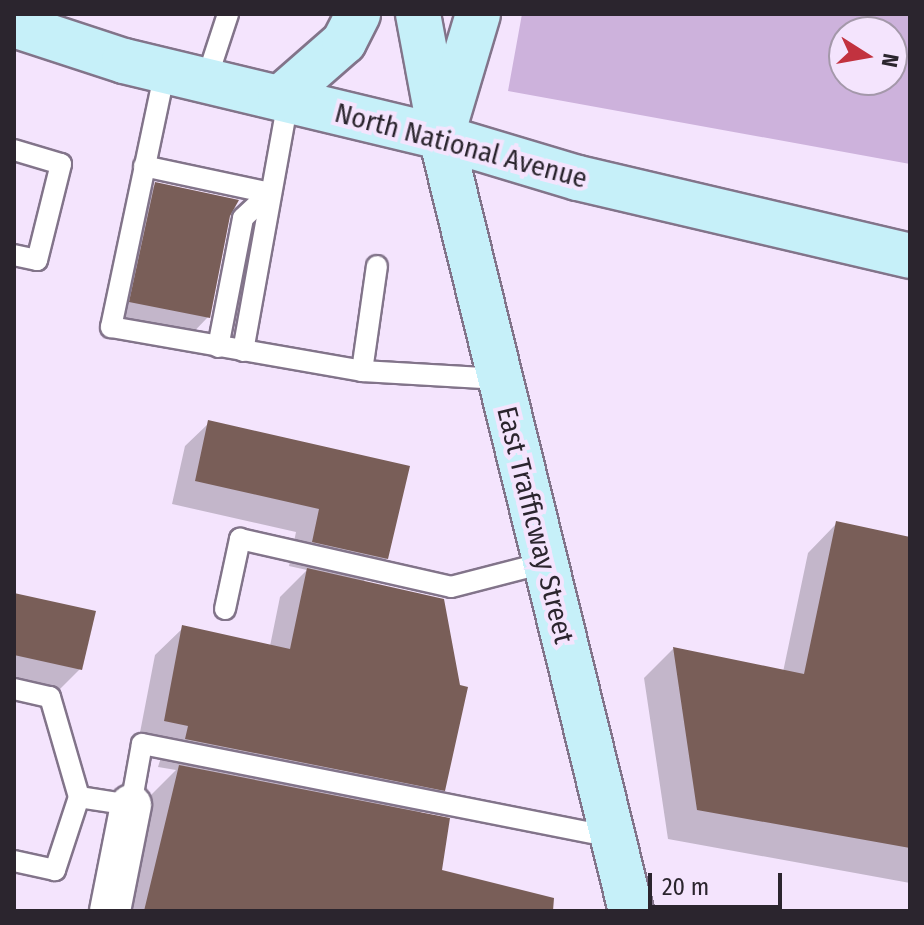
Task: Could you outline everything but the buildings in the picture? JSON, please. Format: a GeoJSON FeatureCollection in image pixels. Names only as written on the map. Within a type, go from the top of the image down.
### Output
{"type":"FeatureCollection","features":[{"type":"Feature","properties":{"kind":"main road"},"geometry":{"type":"LineString","coordinates":[[284,99],[344,42],[358,14]]}},
{"type":"Feature","properties":{"kind":"main road","name":"East Trafficway Street"},"geometry":{"type":"LineString","coordinates":[[418,14],[441,137],[631,911]]}},
{"type":"Feature","properties":{"kind":"main road"},"geometry":{"type":"LineString","coordinates":[[441,137],[478,14]]}},
{"type":"Feature","properties":{"kind":"main road","name":"North National Avenue"},"geometry":{"type":"LineString","coordinates":[[14,25],[186,76],[441,137],[578,178],[910,256]]}},
{"type":"Feature","properties":{"kind":"street"},"geometry":{"type":"LineString","coordinates":[[110,911],[131,805]]}},
{"type":"Feature","properties":{"kind":"lane"},"geometry":{"type":"LineString","coordinates":[[228,14],[186,76],[144,166],[111,327],[362,371],[500,379]]}},
{"type":"Feature","properties":{"kind":"lane"},"geometry":{"type":"LineString","coordinates":[[243,351],[284,99]]}},
{"type":"Feature","properties":{"kind":"lane"},"geometry":{"type":"LineString","coordinates":[[14,150],[61,164],[37,260],[14,255]]}},
{"type":"Feature","properties":{"kind":"lane"},"geometry":{"type":"LineString","coordinates":[[144,166],[270,193]]}},
{"type":"Feature","properties":{"kind":"lane"},"geometry":{"type":"LineString","coordinates":[[218,347],[243,218],[270,193]]}},
{"type":"Feature","properties":{"kind":"lane"},"geometry":{"type":"LineString","coordinates":[[362,371],[377,266]]}},
{"type":"Feature","properties":{"kind":"lane"},"geometry":{"type":"LineString","coordinates":[[225,609],[240,539],[451,587],[544,563]]}},
{"type":"Feature","properties":{"kind":"lane"},"geometry":{"type":"LineString","coordinates":[[14,689],[50,697],[79,797],[55,870],[14,861]]}},
{"type":"Feature","properties":{"kind":"lane"},"geometry":{"type":"LineString","coordinates":[[79,797],[131,805],[142,744],[611,837]]}},
{"type":"Feature","properties":{"kind":"shaded area"},"geometry":{"type":"Polygon","coordinates":[[[522,14],[910,14],[910,164],[508,91],[522,14]]]}}]}
